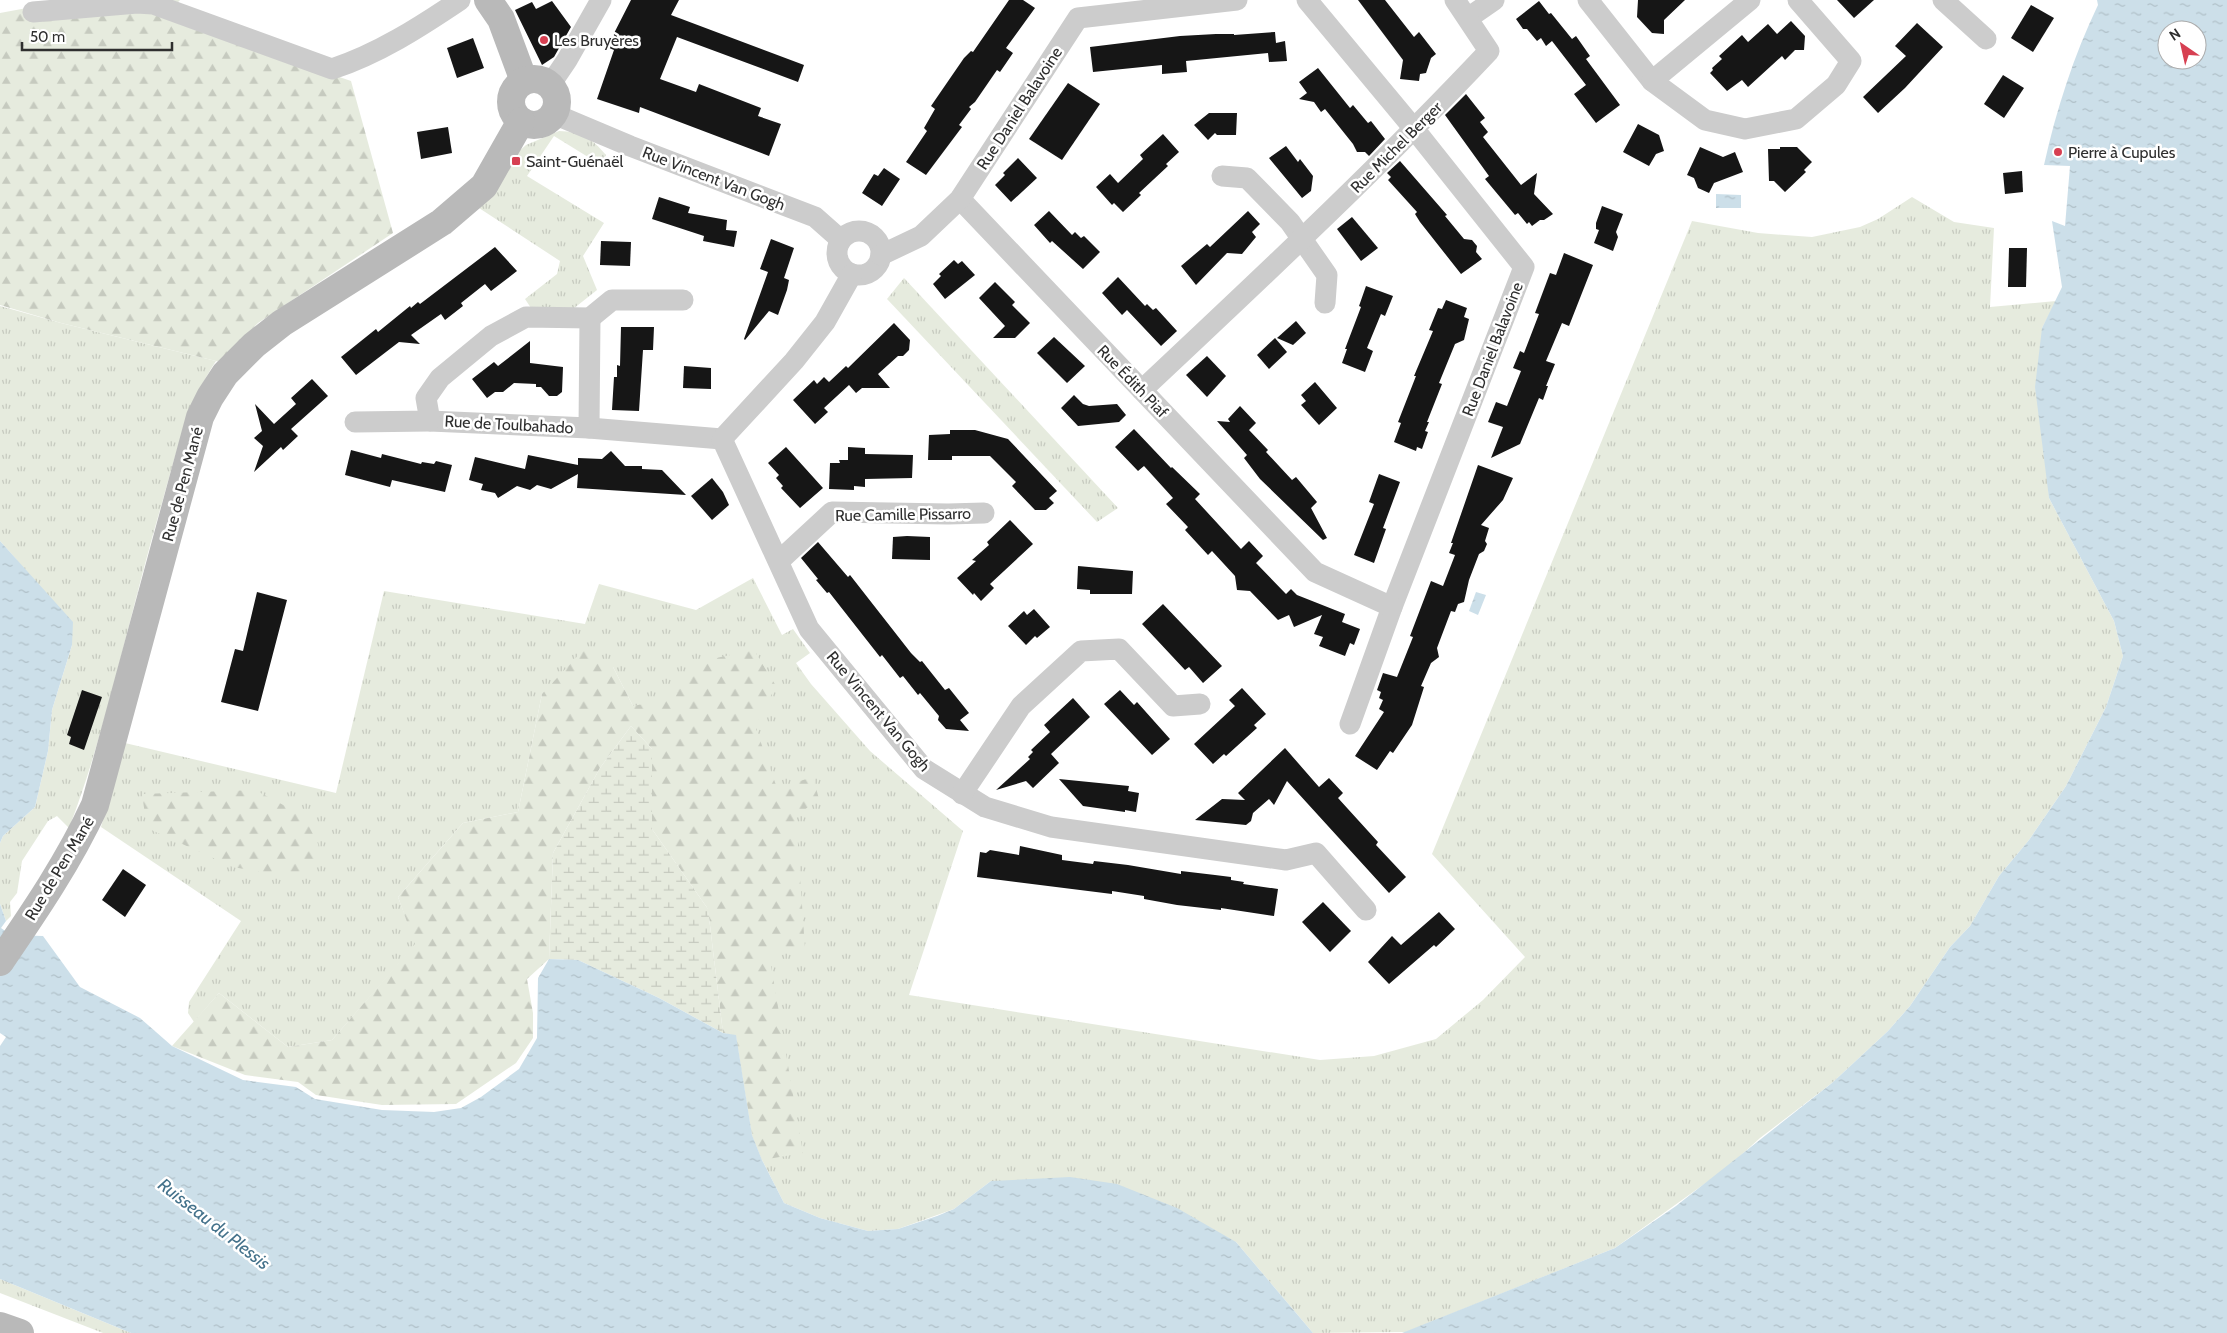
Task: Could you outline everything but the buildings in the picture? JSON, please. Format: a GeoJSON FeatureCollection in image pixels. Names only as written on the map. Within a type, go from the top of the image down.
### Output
{"type":"FeatureCollection","features":[{"type":"Feature","properties":{"kind":"street"},"geometry":{"type":"LineString","coordinates":[[34,12],[137,3],[153,4],[332,69],[354,62],[405,34],[460,0]]}},
{"type":"Feature","properties":{"kind":"street"},"geometry":{"type":"LineString","coordinates":[[488,0],[501,18],[524,81]]}},
{"type":"Feature","properties":{"kind":"street"},"geometry":{"type":"LineString","coordinates":[[550,85],[567,60],[601,0]]}},
{"type":"Feature","properties":{"kind":"street","name":"Rue Daniel Balavoine"},"geometry":{"type":"LineString","coordinates":[[960,199],[1082,9],[1237,0]]}},
{"type":"Feature","properties":{"kind":"street","name":"Rue Daniel Balavoine"},"geometry":{"type":"LineString","coordinates":[[1307,0],[1415,130],[1524,268],[1392,607],[1350,724]]}},
{"type":"Feature","properties":{"kind":"street"},"geometry":{"type":"LineString","coordinates":[[1454,0],[1468,18],[1494,0]]}},
{"type":"Feature","properties":{"kind":"street"},"geometry":{"type":"LineString","coordinates":[[1588,0],[1652,80],[1705,120],[1745,129],[1796,119],[1836,85],[1851,61],[1798,0]]}},
{"type":"Feature","properties":{"kind":"street"},"geometry":{"type":"LineString","coordinates":[[1652,80],[1750,0]]}},
{"type":"Feature","properties":{"kind":"street"},"geometry":{"type":"LineString","coordinates":[[1943,0],[1986,39]]}},
{"type":"Feature","properties":{"kind":"street","name":"Rue Michel Berger"},"geometry":{"type":"LineString","coordinates":[[1142,390],[1302,240],[1415,130],[1489,51],[1468,18]]}},
{"type":"Feature","properties":{"kind":"street"},"geometry":{"type":"LineString","coordinates":[[534,80],[550,85],[557,97],[554,114],[545,122],[533,125],[521,121],[512,108],[514,90],[524,81],[534,80]]}},
{"type":"Feature","properties":{"kind":"street","name":"Rue Vincent Van Gogh"},"geometry":{"type":"LineString","coordinates":[[554,114],[630,146],[815,217],[841,240]]}},
{"type":"Feature","properties":{"kind":"street","name":"Rue de Pen Mané"},"geometry":{"type":"LineString","coordinates":[[0,962],[30,918],[81,835],[95,805],[200,417],[210,397],[225,374],[254,344],[282,324],[442,222],[484,186],[521,121]]}},
{"type":"Feature","properties":{"kind":"street"},"geometry":{"type":"LineString","coordinates":[[1222,176],[1247,178],[1290,222],[1327,274],[1325,303]]}},
{"type":"Feature","properties":{"kind":"street"},"geometry":{"type":"LineString","coordinates":[[881,255],[921,236],[960,199]]}},
{"type":"Feature","properties":{"kind":"street","name":"Rue Édith Piaf"},"geometry":{"type":"LineString","coordinates":[[960,199],[1315,572],[1392,607]]}},
{"type":"Feature","properties":{"kind":"street"},"geometry":{"type":"LineString","coordinates":[[853,232],[866,233],[877,241],[881,255],[876,267],[866,274],[852,274],[839,264],[837,256],[841,240],[853,232]]}},
{"type":"Feature","properties":{"kind":"street"},"geometry":{"type":"LineString","coordinates":[[722,439],[794,361],[825,322],[852,274]]}},
{"type":"Feature","properties":{"kind":"street"},"geometry":{"type":"LineString","coordinates":[[590,318],[612,300],[683,300]]}},
{"type":"Feature","properties":{"kind":"street","name":"Rue de Toulbahado"},"geometry":{"type":"LineString","coordinates":[[430,421],[426,398],[440,378],[491,336],[526,317],[590,318],[589,428]]}},
{"type":"Feature","properties":{"kind":"street","name":"Rue de Toulbahado"},"geometry":{"type":"LineString","coordinates":[[355,422],[430,421],[589,428],[722,439]]}},
{"type":"Feature","properties":{"kind":"street","name":"Rue Vincent Van Gogh"},"geometry":{"type":"LineString","coordinates":[[722,439],[809,629],[924,769],[985,807],[1051,827],[1286,860],[1316,854],[1366,910]]}},
{"type":"Feature","properties":{"kind":"street","name":"Rue Camille Pissarro"},"geometry":{"type":"LineString","coordinates":[[779,561],[832,512],[984,513]]}},
{"type":"Feature","properties":{"kind":"street"},"geometry":{"type":"LineString","coordinates":[[962,794],[1021,706],[1081,651],[1120,649],[1173,706],[1200,704]]}},
{"type":"Feature","properties":{"kind":"street"},"geometry":{"type":"LineString","coordinates":[[0,1326],[20,1333]]}},
{"type":"Feature","properties":{"kind":"green space"},"geometry":{"type":"Polygon","coordinates":[[[70,0],[180,0],[165,17],[351,81],[393,233],[258,323],[220,362],[61,323],[0,305],[0,13],[70,0]]]}},
{"type":"Feature","properties":{"kind":"green space"},"geometry":{"type":"Polygon","coordinates":[[[559,131],[586,137],[596,144],[606,155],[601,165],[554,136],[527,176],[604,223],[583,256],[597,290],[573,309],[531,308],[525,299],[557,274],[560,261],[479,208],[517,153],[526,145],[559,131]]]}},
{"type":"Feature","properties":{"kind":"green space"},"geometry":{"type":"Polygon","coordinates":[[[1912,197],[1954,222],[1994,228],[1990,307],[2056,301],[2042,328],[2049,498],[2114,621],[2123,656],[2106,707],[2066,786],[2029,840],[1999,876],[1970,926],[1950,947],[1910,1006],[1888,1031],[1832,1083],[1760,1138],[1728,1167],[1615,1248],[1406,1332],[1313,1333],[1236,1242],[991,1181],[954,1209],[898,1229],[868,1231],[820,1218],[784,1203],[762,1160],[752,1135],[736,1035],[674,761],[633,706],[613,667],[542,694],[518,812],[463,823],[398,897],[416,944],[332,1040],[288,1047],[219,993],[194,1022],[188,1013],[189,1002],[241,921],[101,827],[125,743],[336,793],[384,591],[585,624],[599,584],[696,610],[753,578],[782,635],[793,629],[810,653],[796,663],[811,684],[870,751],[963,831],[909,995],[1320,1060],[1374,1056],[1436,1039],[1483,1000],[1525,957],[1432,854],[1692,221],[1758,233],[1812,237],[1860,227],[1878,219],[1912,197]]]}},
{"type":"Feature","properties":{"kind":"green space"},"geometry":{"type":"Polygon","coordinates":[[[904,278],[1118,508],[1097,522],[887,299],[904,278]]]}},
{"type":"Feature","properties":{"kind":"green space"},"geometry":{"type":"Polygon","coordinates":[[[0,306],[216,361],[197,394],[183,430],[150,544],[108,708],[69,828],[57,816],[48,821],[22,861],[17,893],[10,902],[11,916],[6,921],[0,904],[0,843],[3,836],[35,807],[48,751],[52,710],[72,645],[16,559],[0,541],[0,306]]]}},
{"type":"Feature","properties":{"kind":"green space"},"geometry":{"type":"Polygon","coordinates":[[[586,647],[613,667],[633,706],[675,698],[688,664],[754,650],[776,686],[755,726],[777,788],[813,777],[819,799],[796,816],[805,949],[768,948],[803,1153],[762,1160],[752,1135],[736,1036],[723,1033],[708,909],[652,829],[652,749],[631,726],[600,768],[553,853],[549,959],[527,979],[533,1013],[533,1038],[516,1063],[456,1104],[382,1105],[316,1095],[298,1082],[245,1075],[172,1046],[219,993],[288,1047],[332,1040],[415,944],[398,897],[463,823],[518,812],[542,694],[586,647]]]}},
{"type":"Feature","properties":{"kind":"green space"},"geometry":{"type":"Polygon","coordinates":[[[631,726],[652,749],[652,829],[708,909],[723,1033],[659,998],[578,960],[549,959],[553,853],[600,768],[631,726]]]}},
{"type":"Feature","properties":{"kind":"green space"},"geometry":{"type":"Polygon","coordinates":[[[255,790],[304,816],[322,852],[293,878],[233,867],[147,828],[142,794],[255,790]]]}},
{"type":"Feature","properties":{"kind":"green space"},"geometry":{"type":"Polygon","coordinates":[[[0,1279],[131,1333],[103,1333],[0,1293],[0,1279]]]}},
{"type":"Feature","properties":{"kind":"water"},"geometry":{"type":"Polygon","coordinates":[[[2097,0],[2227,0],[2227,1333],[1402,1333],[1615,1248],[1676,1206],[1832,1083],[1888,1031],[1910,1006],[1950,947],[1970,926],[1999,876],[2029,840],[2066,786],[2106,707],[2123,656],[2114,621],[2049,498],[2035,387],[2042,328],[2062,287],[2052,221],[2065,226],[2070,166],[2044,165],[2066,83],[2098,5],[2097,0]]]}},
{"type":"Feature","properties":{"kind":"water"},"geometry":{"type":"Polygon","coordinates":[[[1716,194],[1741,195],[1741,208],[1716,208],[1716,194]]]}},
{"type":"Feature","properties":{"kind":"water"},"geometry":{"type":"Polygon","coordinates":[[[0,541],[73,622],[72,645],[52,710],[48,751],[35,807],[3,836],[0,843],[0,541]]]}},
{"type":"Feature","properties":{"kind":"water"},"geometry":{"type":"Polygon","coordinates":[[[1476,592],[1486,595],[1478,615],[1469,611],[1476,592]]]}},
{"type":"Feature","properties":{"kind":"water","name":"Ruisseau du Plessis"},"geometry":{"type":"Polygon","coordinates":[[[0,904],[6,921],[1,928],[11,935],[43,936],[80,987],[140,1018],[172,1046],[243,1080],[296,1087],[315,1099],[382,1110],[434,1112],[461,1108],[481,1097],[519,1069],[537,1038],[538,978],[549,959],[578,960],[659,998],[723,1033],[736,1035],[752,1135],[762,1160],[784,1203],[820,1218],[868,1231],[898,1229],[937,1216],[954,1209],[991,1181],[1070,1177],[1117,1184],[1177,1208],[1236,1242],[1313,1333],[131,1333],[0,1279],[0,1046],[6,1037],[0,1033],[0,904]]]}},
{"type":"Feature","properties":{"kind":"place","name":"Les Bruyères"},"geometry":{"type":"Point","coordinates":[544,40]}},
{"type":"Feature","properties":{"kind":"place","name":"Pierre à Cupules"},"geometry":{"type":"Point","coordinates":[2058,152]}},
{"type":"Feature","properties":{"kind":"place","name":"Saint-Guénaël"},"geometry":{"type":"Point","coordinates":[516,161]}}]}
